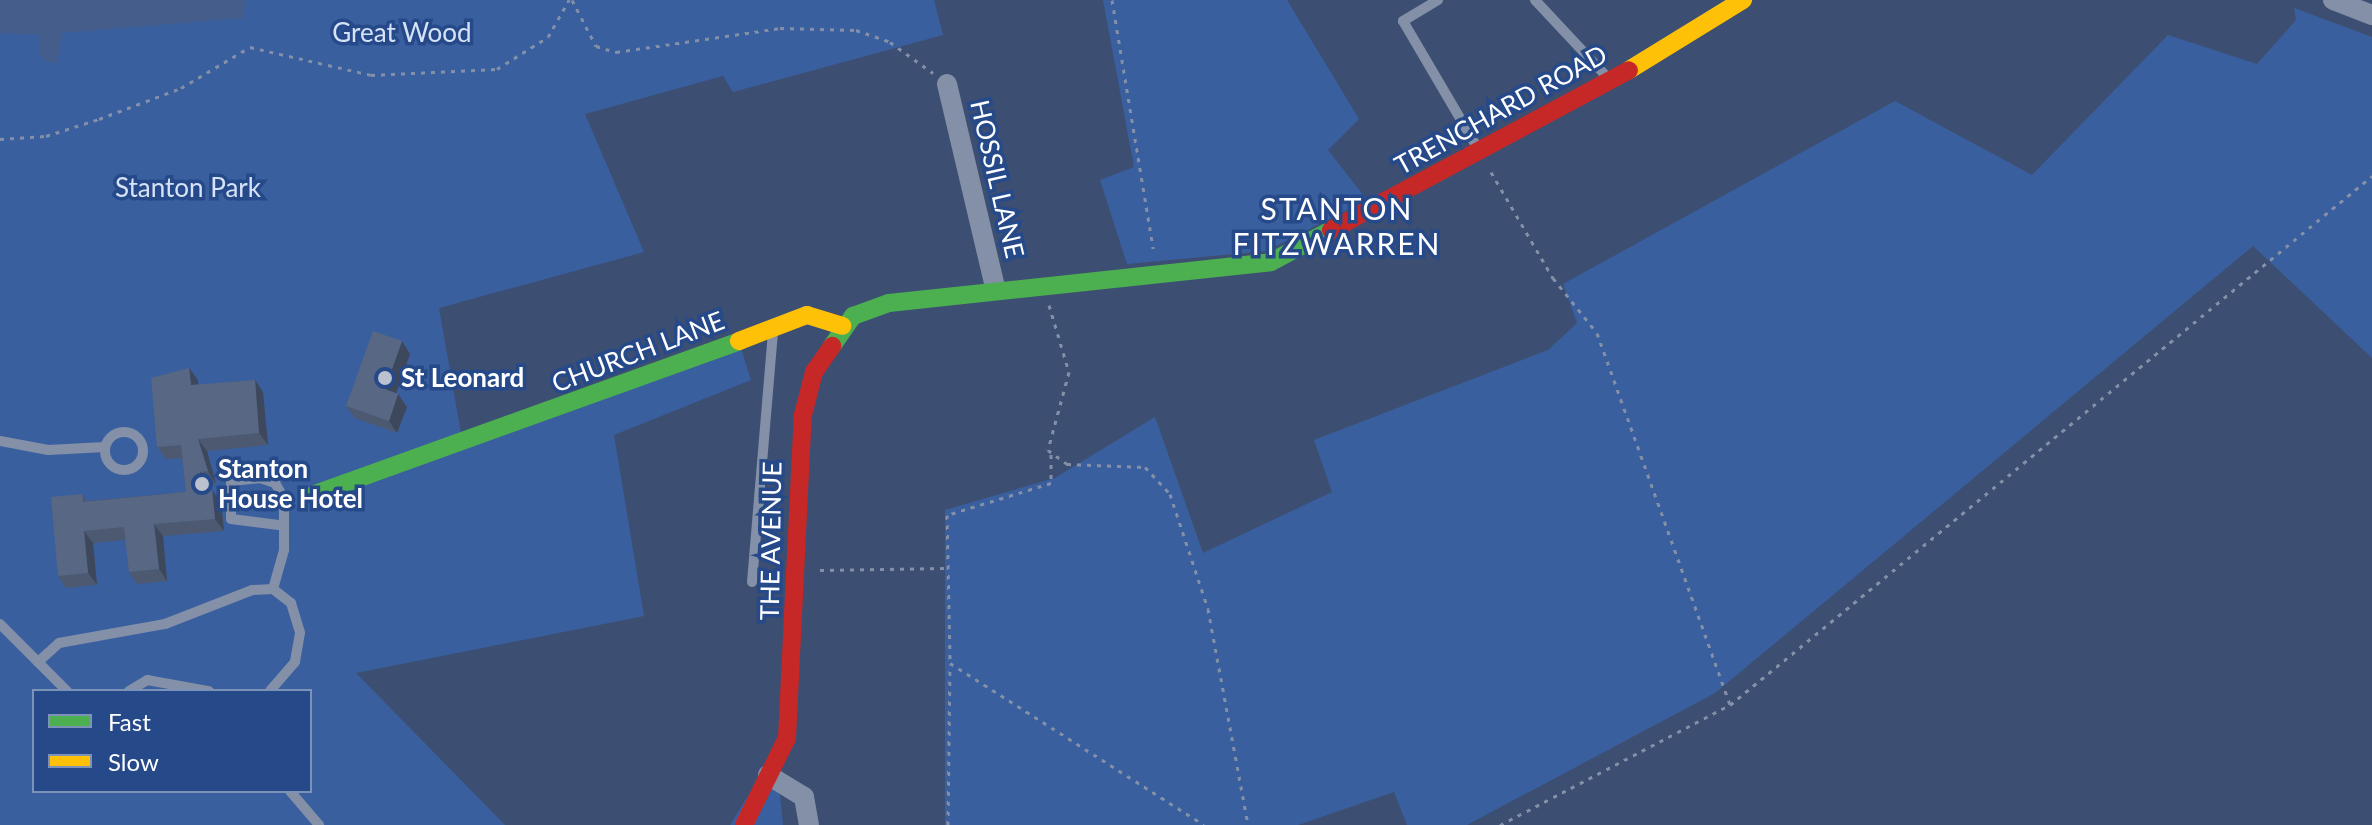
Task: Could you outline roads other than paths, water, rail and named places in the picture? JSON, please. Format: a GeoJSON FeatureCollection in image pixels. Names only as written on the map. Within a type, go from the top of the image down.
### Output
{"type":"FeatureCollection","features":[{"type":"Feature","properties":{"kind":"street","name":"TRENCHARD ROAD"},"geometry":{"type":"LineString","coordinates":[[848,321],[889,303],[995,287],[1156,275],[1271,262],[1610,81],[1743,0]]}},
{"type":"Feature","properties":{"kind":"street"},"geometry":{"type":"LineString","coordinates":[[2333,0],[2372,15]]}},
{"type":"Feature","properties":{"kind":"street","name":"HOSSIL LANE"},"geometry":{"type":"LineString","coordinates":[[947,84],[995,287]]}},
{"type":"Feature","properties":{"kind":"street","name":"CHURCH LANE"},"geometry":{"type":"LineString","coordinates":[[315,494],[773,325],[807,315],[848,321]]}},
{"type":"Feature","properties":{"kind":"street","name":"THE AVENUE"},"geometry":{"type":"LineString","coordinates":[[744,825],[787,738],[803,415],[814,372],[848,321]]}},
{"type":"Feature","properties":{"kind":"street"},"geometry":{"type":"LineString","coordinates":[[768,775],[797,789],[809,825]]}},
{"type":"Feature","properties":{"kind":"lane"},"geometry":{"type":"LineString","coordinates":[[1438,0],[1403,21],[1480,153]]}},
{"type":"Feature","properties":{"kind":"lane"},"geometry":{"type":"LineString","coordinates":[[1535,0],[1610,81]]}},
{"type":"Feature","properties":{"kind":"lane"},"geometry":{"type":"LineString","coordinates":[[752,582],[773,325]]}},
{"type":"Feature","properties":{"kind":"lane"},"geometry":{"type":"LineString","coordinates":[[0,441],[48,450],[105,447]]}},
{"type":"Feature","properties":{"kind":"lane"},"geometry":{"type":"LineString","coordinates":[[273,589],[284,550],[279,525],[284,499],[275,483],[231,481],[231,519],[279,525]]}},
{"type":"Feature","properties":{"kind":"lane"},"geometry":{"type":"LineString","coordinates":[[38,662],[59,643],[165,624],[252,590],[273,589],[291,603],[300,633],[295,662],[272,689]]}},
{"type":"Feature","properties":{"kind":"lane"},"geometry":{"type":"LineString","coordinates":[[0,624],[65,689]]}},
{"type":"Feature","properties":{"kind":"lane"},"geometry":{"type":"LineString","coordinates":[[132,689],[147,680],[198,689]]}},
{"type":"Feature","properties":{"kind":"lane"},"geometry":{"type":"LineString","coordinates":[[292,793],[319,825]]}},
{"type":"Feature","properties":{"kind":"place","name":"St Leonard"},"geometry":{"type":"Point","coordinates":[385,378]}},
{"type":"Feature","properties":{"kind":"place","name":"Stanton House Hotel"},"geometry":{"type":"Point","coordinates":[202,484]}},
{"type":"Feature","properties":{"kind":"district","name":"STANTON FITZWARREN"},"geometry":{"type":"Point","coordinates":[1337,225]}},
{"type":"Feature","properties":{"kind":"park label","name":"Great Wood"},"geometry":{"type":"Point","coordinates":[402,33]}},
{"type":"Feature","properties":{"kind":"park label","name":"Stanton Park"},"geometry":{"type":"Point","coordinates":[188,188]}}]}
